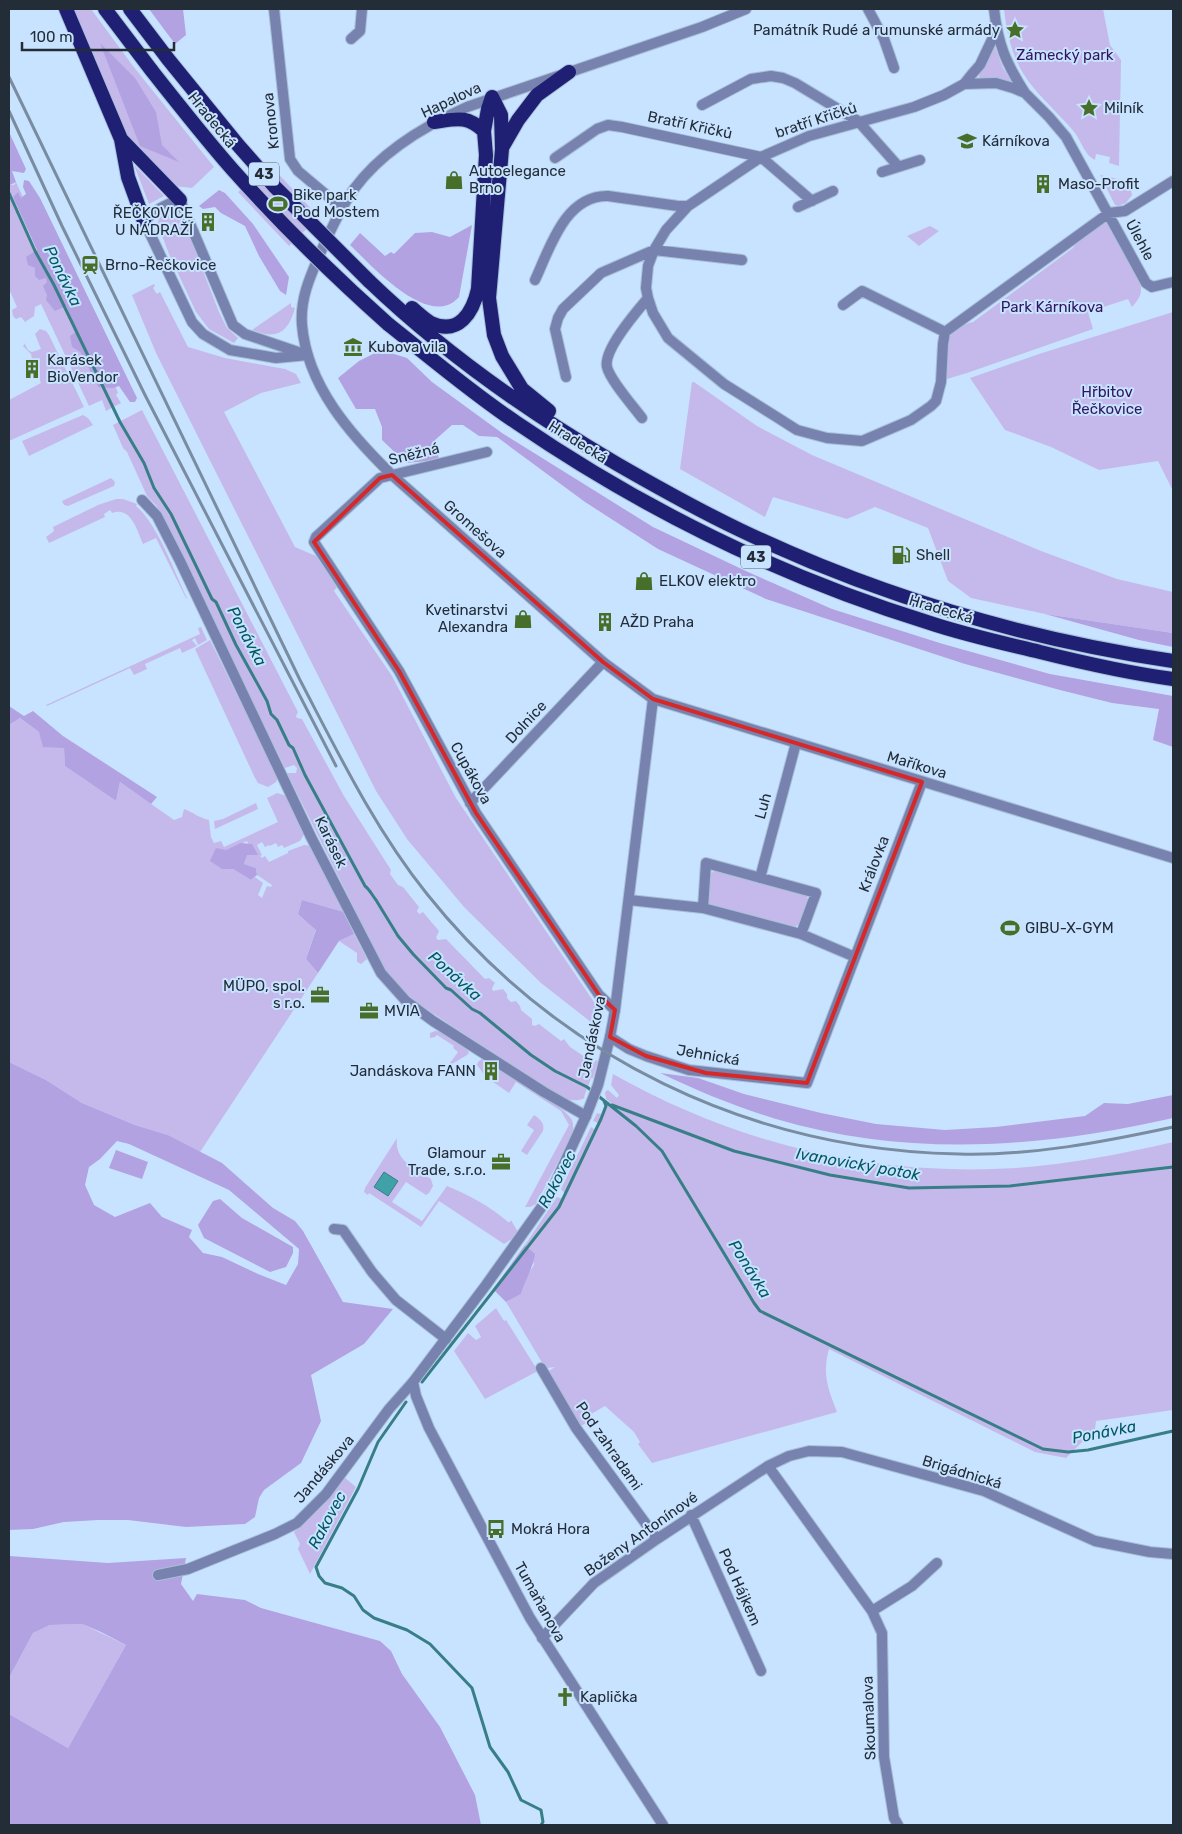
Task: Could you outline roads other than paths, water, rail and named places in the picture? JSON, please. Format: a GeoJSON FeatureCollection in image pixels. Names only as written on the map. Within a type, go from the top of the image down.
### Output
{"type":"FeatureCollection","features":[{"type":"Feature","properties":{"kind":"highway"},"geometry":{"type":"LineString","coordinates":[[66,9],[121,139],[128,177],[144,221]]}},
{"type":"Feature","properties":{"kind":"highway","name":"Hradecká"},"geometry":{"type":"LineString","coordinates":[[105,9],[220,155],[333,274],[388,324],[464,385],[567,455],[692,526],[757,558],[841,593],[929,623],[982,638],[1092,664],[1173,679]]}},
{"type":"Feature","properties":{"kind":"highway","name":"Hradecká"},"geometry":{"type":"LineString","coordinates":[[130,9],[238,145],[275,187],[369,281],[403,307],[448,350],[496,386],[581,443],[669,494],[741,531],[845,574],[957,612],[1085,645],[1173,660]]}},
{"type":"Feature","properties":{"kind":"highway"},"geometry":{"type":"LineString","coordinates":[[502,149],[518,120],[537,94],[569,72]]}},
{"type":"Feature","properties":{"kind":"highway"},"geometry":{"type":"LineString","coordinates":[[403,307],[431,323],[445,326],[464,320],[474,304],[479,272],[485,183],[486,148],[484,132],[492,97]]}},
{"type":"Feature","properties":{"kind":"highway"},"geometry":{"type":"LineString","coordinates":[[492,97],[501,115],[502,149],[489,298],[494,335],[502,356],[522,388],[557,418],[581,443]]}},
{"type":"Feature","properties":{"kind":"highway"},"geometry":{"type":"LineString","coordinates":[[434,122],[462,118],[476,124],[484,132]]}},
{"type":"Feature","properties":{"kind":"highway"},"geometry":{"type":"LineString","coordinates":[[121,139],[180,200]]}},
{"type":"Feature","properties":{"kind":"street","name":"Kronova"},"geometry":{"type":"LineString","coordinates":[[274,9],[290,159],[298,171],[342,208]]}},
{"type":"Feature","properties":{"kind":"street"},"geometry":{"type":"LineString","coordinates":[[351,39],[360,31],[362,9]]}},
{"type":"Feature","properties":{"kind":"street","name":"Hapalova"},"geometry":{"type":"LineString","coordinates":[[308,355],[302,325],[304,295],[321,252],[342,208],[363,178],[397,146],[434,122],[492,97],[702,27],[746,9]]}},
{"type":"Feature","properties":{"kind":"street"},"geometry":{"type":"LineString","coordinates":[[868,9],[884,39],[894,68]]}},
{"type":"Feature","properties":{"kind":"street"},"geometry":{"type":"LineString","coordinates":[[994,9],[996,31],[1005,59],[1025,93],[1066,137],[1109,213]]}},
{"type":"Feature","properties":{"kind":"street"},"geometry":{"type":"LineString","coordinates":[[964,84],[980,64],[996,31]]}},
{"type":"Feature","properties":{"kind":"street","name":"Bratří Křičků"},"geometry":{"type":"LineString","coordinates":[[702,105],[751,79],[771,76],[783,78],[795,83],[858,122],[898,166]]}},
{"type":"Feature","properties":{"kind":"street"},"geometry":{"type":"LineString","coordinates":[[964,84],[996,83],[1025,93]]}},
{"type":"Feature","properties":{"kind":"street","name":"bratří Křičků"},"geometry":{"type":"LineString","coordinates":[[945,332],[941,382],[936,401],[911,420],[862,441],[827,438],[796,430],[724,384],[668,338],[652,313],[646,277],[654,250],[666,230],[688,206],[761,156],[790,143],[914,107],[944,95],[964,84]]}},
{"type":"Feature","properties":{"kind":"street","name":"Bratří Křičků"},"geometry":{"type":"LineString","coordinates":[[555,158],[597,128],[608,125],[761,156],[812,201]]}},
{"type":"Feature","properties":{"kind":"street"},"geometry":{"type":"LineString","coordinates":[[882,172],[920,160]]}},
{"type":"Feature","properties":{"kind":"street"},"geometry":{"type":"LineString","coordinates":[[843,305],[862,291],[945,332],[1109,213],[1125,210],[1173,181]]}},
{"type":"Feature","properties":{"kind":"street"},"geometry":{"type":"LineString","coordinates":[[798,207],[833,191]]}},
{"type":"Feature","properties":{"kind":"street"},"geometry":{"type":"LineString","coordinates":[[535,280],[560,225],[580,204],[598,196],[603,196],[688,206]]}},
{"type":"Feature","properties":{"kind":"street"},"geometry":{"type":"LineString","coordinates":[[180,200],[233,325],[245,334],[308,355],[276,358],[243,353],[230,350],[202,334],[192,322],[144,221],[156,210],[180,200]]}},
{"type":"Feature","properties":{"kind":"street","name":"Úlehle"},"geometry":{"type":"LineString","coordinates":[[1109,213],[1146,283],[1152,287],[1173,282]]}},
{"type":"Feature","properties":{"kind":"street"},"geometry":{"type":"LineString","coordinates":[[566,377],[556,329],[558,318],[563,309],[601,273],[654,250],[742,260]]}},
{"type":"Feature","properties":{"kind":"street"},"geometry":{"type":"LineString","coordinates":[[642,418],[610,374],[606,363],[610,350],[648,298]]}},
{"type":"Feature","properties":{"kind":"street","name":"Gromešova"},"geometry":{"type":"LineString","coordinates":[[308,355],[320,384],[335,410],[364,448],[603,662],[652,699]]}},
{"type":"Feature","properties":{"kind":"street","name":"Sněžná"},"geometry":{"type":"LineString","coordinates":[[314,542],[316,537],[380,478],[487,452]]}},
{"type":"Feature","properties":{"kind":"street","name":"Karásek"},"geometry":{"type":"LineString","coordinates":[[142,500],[157,516],[180,561],[311,837],[381,973],[406,1001],[433,1021],[544,1092],[586,1116]]}},
{"type":"Feature","properties":{"kind":"street","name":"Cupákova"},"geometry":{"type":"LineString","coordinates":[[314,542],[399,671],[470,803],[599,995],[615,1010]]}},
{"type":"Feature","properties":{"kind":"street","name":"Dolnice"},"geometry":{"type":"LineString","coordinates":[[470,803],[603,662]]}},
{"type":"Feature","properties":{"kind":"street","name":"Jandáskova"},"geometry":{"type":"LineString","coordinates":[[158,1576],[188,1569],[276,1534],[297,1523],[326,1494],[389,1409],[413,1382],[548,1198],[592,1101],[610,1037],[629,900],[652,699]]}},
{"type":"Feature","properties":{"kind":"street","name":"Maříkova"},"geometry":{"type":"LineString","coordinates":[[652,699],[1173,858]]}},
{"type":"Feature","properties":{"kind":"street","name":"Luh"},"geometry":{"type":"LineString","coordinates":[[760,878],[796,742]]}},
{"type":"Feature","properties":{"kind":"street","name":"Královka"},"geometry":{"type":"LineString","coordinates":[[807,1083],[922,782]]}},
{"type":"Feature","properties":{"kind":"street"},"geometry":{"type":"LineString","coordinates":[[703,908],[706,863],[816,893],[801,934]]}},
{"type":"Feature","properties":{"kind":"street"},"geometry":{"type":"LineString","coordinates":[[629,900],[703,908],[801,934],[855,957]]}},
{"type":"Feature","properties":{"kind":"street","name":"Jehnická"},"geometry":{"type":"LineString","coordinates":[[610,1037],[646,1056],[689,1070],[807,1083]]}},
{"type":"Feature","properties":{"kind":"street"},"geometry":{"type":"LineString","coordinates":[[334,1229],[343,1230],[372,1272],[396,1300],[446,1339]]}},
{"type":"Feature","properties":{"kind":"street","name":"Pod zahradami"},"geometry":{"type":"LineString","coordinates":[[541,1368],[576,1428],[657,1539]]}},
{"type":"Feature","properties":{"kind":"street","name":"Tumaňanova"},"geometry":{"type":"LineString","coordinates":[[413,1382],[416,1396],[436,1442],[530,1618],[663,1825]]}},
{"type":"Feature","properties":{"kind":"street","name":"Brigádnická"},"geometry":{"type":"LineString","coordinates":[[768,1466],[789,1456],[809,1451],[842,1452],[984,1491],[1095,1541],[1150,1552],[1173,1554]]}},
{"type":"Feature","properties":{"kind":"street","name":"Boženy Antonínové"},"geometry":{"type":"LineString","coordinates":[[542,1638],[594,1583],[691,1515],[768,1466]]}},
{"type":"Feature","properties":{"kind":"street","name":"Skoumalova"},"geometry":{"type":"LineString","coordinates":[[768,1466],[872,1611],[882,1633],[884,1757],[894,1818],[898,1825]]}},
{"type":"Feature","properties":{"kind":"street","name":"Pod Hájkem"},"geometry":{"type":"LineString","coordinates":[[691,1515],[762,1671]]}},
{"type":"Feature","properties":{"kind":"street"},"geometry":{"type":"LineString","coordinates":[[872,1611],[912,1586],[937,1563]]}},
{"type":"Feature","properties":{"kind":"waterway","name":"Ponávka"},"geometry":{"type":"LineString","coordinates":[[9,193],[35,251],[54,285],[120,422],[144,463],[154,488],[171,514],[212,599],[216,602],[236,645],[267,701],[271,714],[277,720],[289,745],[293,748],[305,775],[365,886],[398,936],[413,954],[446,988],[451,990],[472,1009],[480,1013],[531,1055],[555,1071],[587,1087],[636,1126],[662,1151],[760,1311],[1043,1449],[1068,1452],[1088,1450],[1173,1431]]}},
{"type":"Feature","properties":{"kind":"waterway","name":"Rakovec"},"geometry":{"type":"LineString","coordinates":[[422,1382],[559,1207],[601,1119],[606,1106],[604,1101]]}},
{"type":"Feature","properties":{"kind":"waterway","name":"Ivanovický potok"},"geometry":{"type":"LineString","coordinates":[[612,1105],[734,1151],[830,1175],[909,1188],[1010,1186],[1173,1167]]}},
{"type":"Feature","properties":{"kind":"waterway","name":"Rakovec"},"geometry":{"type":"LineString","coordinates":[[406,1402],[378,1442],[358,1489],[316,1567],[319,1576],[325,1583],[342,1588],[354,1596],[363,1610],[374,1618],[407,1630],[430,1644],[472,1688],[490,1747],[508,1772],[521,1800],[541,1810],[543,1822],[541,1825]]}},
{"type":"Feature","properties":{"kind":"railway"},"geometry":{"type":"LineString","coordinates":[[9,77],[300,680],[343,763],[374,817],[408,869],[427,894],[479,952],[536,1003],[597,1047],[663,1084],[733,1113],[806,1135],[881,1148],[959,1154],[986,1154],[1067,1147],[1173,1127]]}},
{"type":"Feature","properties":{"kind":"railway"},"geometry":{"type":"LineString","coordinates":[[9,111],[62,226],[145,395],[336,766]]}},
{"type":"Feature","properties":{"kind":"place","name":"Památník Rudé a rumunské armády"},"geometry":{"type":"Point","coordinates":[1015,30]}},
{"type":"Feature","properties":{"kind":"place","name":"Milník"},"geometry":{"type":"Point","coordinates":[1089,108]}},
{"type":"Feature","properties":{"kind":"place","name":"Kárníkova"},"geometry":{"type":"Point","coordinates":[967,141]}},
{"type":"Feature","properties":{"kind":"place","name":"Autoelegance Brno"},"geometry":{"type":"Point","coordinates":[454,180]}},
{"type":"Feature","properties":{"kind":"place","name":"Maso-Profit"},"geometry":{"type":"Point","coordinates":[1043,184]}},
{"type":"Feature","properties":{"kind":"place","name":"Bike park Pod Mostem"},"geometry":{"type":"Point","coordinates":[278,204]}},
{"type":"Feature","properties":{"kind":"place","name":"ŘEČKOVICE U NÁDRAŽÍ"},"geometry":{"type":"Point","coordinates":[208,222]}},
{"type":"Feature","properties":{"kind":"place","name":"Brno-Řečkovice"},"geometry":{"type":"Point","coordinates":[90,265]}},
{"type":"Feature","properties":{"kind":"place","name":"Kubova vila"},"geometry":{"type":"Point","coordinates":[353,347]}},
{"type":"Feature","properties":{"kind":"place","name":"Karásek BioVendor"},"geometry":{"type":"Point","coordinates":[32,369]}},
{"type":"Feature","properties":{"kind":"place","name":"Shell"},"geometry":{"type":"Point","coordinates":[901,555]}},
{"type":"Feature","properties":{"kind":"place","name":"ELKOV elektro"},"geometry":{"type":"Point","coordinates":[644,581]}},
{"type":"Feature","properties":{"kind":"place","name":"Kvetinarstvi Alexandra"},"geometry":{"type":"Point","coordinates":[523,619]}},
{"type":"Feature","properties":{"kind":"place","name":"AŽD Praha"},"geometry":{"type":"Point","coordinates":[605,622]}},
{"type":"Feature","properties":{"kind":"place","name":"GIBU-X-GYM"},"geometry":{"type":"Point","coordinates":[1010,928]}},
{"type":"Feature","properties":{"kind":"place","name":"MÜPO, spol. s r.o."},"geometry":{"type":"Point","coordinates":[320,995]}},
{"type":"Feature","properties":{"kind":"place","name":"MVIA"},"geometry":{"type":"Point","coordinates":[369,1011]}},
{"type":"Feature","properties":{"kind":"place","name":"Jandáskova FANN"},"geometry":{"type":"Point","coordinates":[491,1071]}},
{"type":"Feature","properties":{"kind":"place","name":"Glamour Trade, s.r.o."},"geometry":{"type":"Point","coordinates":[501,1162]}},
{"type":"Feature","properties":{"kind":"place","name":"Mokrá Hora"},"geometry":{"type":"Point","coordinates":[496,1529]}},
{"type":"Feature","properties":{"kind":"place","name":"Kaplička"},"geometry":{"type":"Point","coordinates":[565,1697]}},
{"type":"Feature","properties":{"kind":"park label","name":"Zámecký park"},"geometry":{"type":"Point","coordinates":[1065,55]}},
{"type":"Feature","properties":{"kind":"park label","name":"Park Kárníkova"},"geometry":{"type":"Point","coordinates":[1052,307]}},
{"type":"Feature","properties":{"kind":"park label","name":"Hřbitov Řečkovice"},"geometry":{"type":"Point","coordinates":[1107,400]}}]}
